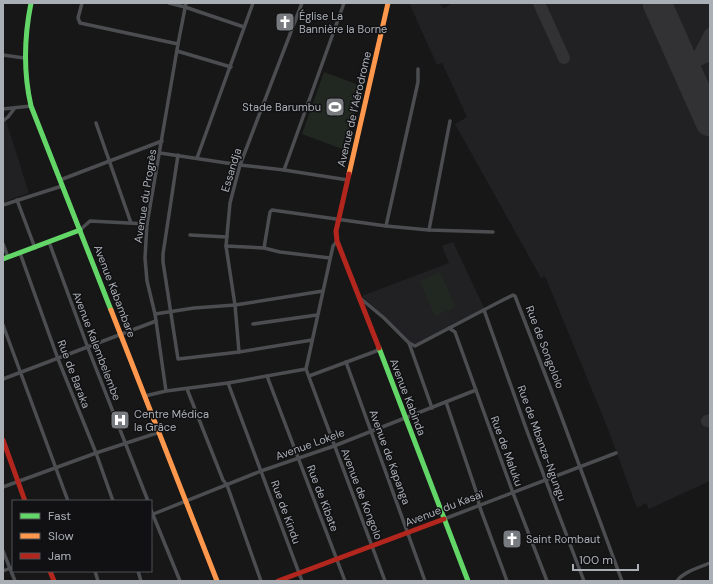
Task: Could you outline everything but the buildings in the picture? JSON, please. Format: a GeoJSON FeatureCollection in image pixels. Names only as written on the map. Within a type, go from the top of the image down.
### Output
{"type":"FeatureCollection","features":[{"type":"Feature","properties":{"kind":"street","name":"Avenue Kabambare"},"geometry":{"type":"LineString","coordinates":[[31,3],[26,26],[24,58],[31,106],[160,432],[217,581]]}},
{"type":"Feature","properties":{"kind":"street"},"geometry":{"type":"LineString","coordinates":[[82,3],[78,18],[80,23],[178,44]]}},
{"type":"Feature","properties":{"kind":"street"},"geometry":{"type":"LineString","coordinates":[[169,3],[186,5],[244,27]]}},
{"type":"Feature","properties":{"kind":"street"},"geometry":{"type":"LineString","coordinates":[[197,158],[253,3]]}},
{"type":"Feature","properties":{"kind":"street","name":"Essandja"},"geometry":{"type":"LineString","coordinates":[[239,352],[235,305],[226,246],[230,203],[240,165],[302,3]]}},
{"type":"Feature","properties":{"kind":"street"},"geometry":{"type":"LineString","coordinates":[[284,170],[344,3]]}},
{"type":"Feature","properties":{"kind":"street","name":"Avenue de l’Aérodrome"},"geometry":{"type":"LineString","coordinates":[[339,219],[388,3]]}},
{"type":"Feature","properties":{"kind":"street","name":"Avenue du Progrès"},"geometry":{"type":"LineString","coordinates":[[166,391],[155,314],[146,281],[145,258],[147,224],[186,5]]}},
{"type":"Feature","properties":{"kind":"street"},"geometry":{"type":"LineString","coordinates":[[177,51],[231,67]]}},
{"type":"Feature","properties":{"kind":"street"},"geometry":{"type":"LineString","coordinates":[[3,56],[24,58]]}},
{"type":"Feature","properties":{"kind":"street"},"geometry":{"type":"LineString","coordinates":[[386,226],[418,82],[418,68]]}},
{"type":"Feature","properties":{"kind":"street"},"geometry":{"type":"LineString","coordinates":[[3,109],[31,106]]}},
{"type":"Feature","properties":{"kind":"street"},"geometry":{"type":"LineString","coordinates":[[3,121],[14,109]]}},
{"type":"Feature","properties":{"kind":"street"},"geometry":{"type":"LineString","coordinates":[[429,230],[450,121]]}},
{"type":"Feature","properties":{"kind":"street"},"geometry":{"type":"LineString","coordinates":[[96,123],[132,223]]}},
{"type":"Feature","properties":{"kind":"street"},"geometry":{"type":"LineString","coordinates":[[60,180],[162,141]]}},
{"type":"Feature","properties":{"kind":"street"},"geometry":{"type":"LineString","coordinates":[[160,153],[348,180]]}},
{"type":"Feature","properties":{"kind":"street"},"geometry":{"type":"LineString","coordinates":[[178,155],[163,254],[177,358],[180,360],[312,340]]}},
{"type":"Feature","properties":{"kind":"street"},"geometry":{"type":"LineString","coordinates":[[3,204],[62,186]]}},
{"type":"Feature","properties":{"kind":"street"},"geometry":{"type":"LineString","coordinates":[[17,200],[35,248]]}},
{"type":"Feature","properties":{"kind":"street"},"geometry":{"type":"LineString","coordinates":[[264,248],[270,212],[272,210],[386,226],[429,230],[493,232]]}},
{"type":"Feature","properties":{"kind":"street","name":"Avenue Kabinda"},"geometry":{"type":"LineString","coordinates":[[339,219],[336,231],[337,241],[468,581]]}},
{"type":"Feature","properties":{"kind":"street"},"geometry":{"type":"LineString","coordinates":[[3,244],[5,258],[80,230],[90,221],[147,224]]}},
{"type":"Feature","properties":{"kind":"street"},"geometry":{"type":"LineString","coordinates":[[190,236],[227,237]]}},
{"type":"Feature","properties":{"kind":"street"},"geometry":{"type":"LineString","coordinates":[[145,396],[166,391],[187,389],[306,369],[330,258],[333,246],[337,241]]}},
{"type":"Feature","properties":{"kind":"street","name":"Avenue Kalembelembe"},"geometry":{"type":"LineString","coordinates":[[49,242],[124,443],[148,500]]}},
{"type":"Feature","properties":{"kind":"street"},"geometry":{"type":"LineString","coordinates":[[226,246],[264,248],[280,252],[330,258]]}},
{"type":"Feature","properties":{"kind":"street","name":"Rue de Baraka"},"geometry":{"type":"LineString","coordinates":[[20,253],[58,359],[96,453],[113,500]]}},
{"type":"Feature","properties":{"kind":"street"},"geometry":{"type":"LineString","coordinates":[[155,314],[170,311],[235,305],[323,291]]}},
{"type":"Feature","properties":{"kind":"street","name":"Rue de Songololo"},"geometry":{"type":"LineString","coordinates":[[409,343],[415,346],[513,295],[515,296],[622,581]]}},
{"type":"Feature","properties":{"kind":"street"},"geometry":{"type":"LineString","coordinates":[[359,298],[384,318],[409,343],[432,408]]}},
{"type":"Feature","properties":{"kind":"street","name":"Rue de Mbanza-Ngungu"},"geometry":{"type":"LineString","coordinates":[[484,310],[527,431],[584,581]]}},
{"type":"Feature","properties":{"kind":"street"},"geometry":{"type":"LineString","coordinates":[[253,324],[317,315]]}},
{"type":"Feature","properties":{"kind":"street"},"geometry":{"type":"LineString","coordinates":[[3,379],[156,322]]}},
{"type":"Feature","properties":{"kind":"street"},"geometry":{"type":"LineString","coordinates":[[3,325],[68,500]]}},
{"type":"Feature","properties":{"kind":"street","name":"Rue de Maluku"},"geometry":{"type":"LineString","coordinates":[[449,328],[455,332],[513,493],[547,581]]}},
{"type":"Feature","properties":{"kind":"street"},"geometry":{"type":"LineString","coordinates":[[309,376],[379,350]]}},
{"type":"Feature","properties":{"kind":"street","name":"Avenue de Kapanga"},"geometry":{"type":"LineString","coordinates":[[346,362],[425,581]]}},
{"type":"Feature","properties":{"kind":"street","name":"Avenue de Kongolo"},"geometry":{"type":"LineString","coordinates":[[306,369],[384,581]]}},
{"type":"Feature","properties":{"kind":"street","name":"Rue de Kibate"},"geometry":{"type":"LineString","coordinates":[[267,376],[345,581]]}},
{"type":"Feature","properties":{"kind":"street","name":"Rue de Kindu"},"geometry":{"type":"LineString","coordinates":[[228,382],[302,581]]}},
{"type":"Feature","properties":{"kind":"street"},"geometry":{"type":"LineString","coordinates":[[187,389],[223,480],[227,485],[261,581]]}},
{"type":"Feature","properties":{"kind":"street","name":"Avenue Lokele"},"geometry":{"type":"LineString","coordinates":[[152,515],[261,471],[334,446],[476,390]]}},
{"type":"Feature","properties":{"kind":"street"},"geometry":{"type":"LineString","coordinates":[[446,402],[478,497],[479,505],[506,581]]}},
{"type":"Feature","properties":{"kind":"street"},"geometry":{"type":"LineString","coordinates":[[3,487],[124,443],[160,432]]}},
{"type":"Feature","properties":{"kind":"street"},"geometry":{"type":"LineString","coordinates":[[3,440],[25,500]]}},
{"type":"Feature","properties":{"kind":"street","name":"Avenue du Kasaï"},"geometry":{"type":"LineString","coordinates":[[278,581],[616,453]]}},
{"type":"Feature","properties":{"kind":"street"},"geometry":{"type":"LineString","coordinates":[[152,515],[180,581]]}},
{"type":"Feature","properties":{"kind":"street"},"geometry":{"type":"LineString","coordinates":[[3,551],[11,568],[3,571]]}},
{"type":"Feature","properties":{"kind":"street"},"geometry":{"type":"LineString","coordinates":[[677,581],[683,575],[710,563]]}},
{"type":"Feature","properties":{"kind":"shaded area"},"geometry":{"type":"Polygon","coordinates":[[[409,3],[439,3],[444,8],[452,3],[710,3],[710,481],[649,509],[646,503],[637,508],[608,429],[545,276],[541,278],[455,124],[467,117],[442,63],[437,65],[409,3]]]}},
{"type":"Feature","properties":{"kind":"shaded area","name":"Stade Barumbu"},"geometry":{"type":"Polygon","coordinates":[[[324,72],[364,87],[342,149],[302,134],[324,72]]]}},
{"type":"Feature","properties":{"kind":"shaded area"},"geometry":{"type":"Polygon","coordinates":[[[6,121],[29,193],[3,202],[3,122],[6,121]]]}},
{"type":"Feature","properties":{"kind":"shaded area"},"geometry":{"type":"Polygon","coordinates":[[[453,242],[484,308],[417,344],[411,343],[362,296],[449,263],[442,246],[453,242]]]}},
{"type":"Feature","properties":{"kind":"shaded area"},"geometry":{"type":"Polygon","coordinates":[[[440,272],[456,307],[435,316],[420,281],[440,272]]]}},
{"type":"Feature","properties":{"kind":"taxiway"},"geometry":{"type":"LineString","coordinates":[[539,3],[564,58]]}},
{"type":"Feature","properties":{"kind":"taxiway"},"geometry":{"type":"LineString","coordinates":[[696,61],[710,34]]}},
{"type":"Feature","properties":{"kind":"taxiway"},"geometry":{"type":"LineString","coordinates":[[685,66],[710,55]]}},
{"type":"Feature","properties":{"kind":"taxiway"},"geometry":{"type":"LineString","coordinates":[[704,108],[710,106]]}},
{"type":"Feature","properties":{"kind":"runway"},"geometry":{"type":"LineString","coordinates":[[657,3],[710,122]]}},
{"type":"Feature","properties":{"kind":"traffic: fast"},"geometry":{"type":"LineString","coordinates":[[31,3],[25,54],[28,93],[31,106],[111,310]]}},
{"type":"Feature","properties":{"kind":"traffic: fast"},"geometry":{"type":"LineString","coordinates":[[3,259],[80,230]]}},
{"type":"Feature","properties":{"kind":"traffic: fast"},"geometry":{"type":"LineString","coordinates":[[379,348],[468,581]]}},
{"type":"Feature","properties":{"kind":"traffic: slow"},"geometry":{"type":"LineString","coordinates":[[349,174],[388,3]]}},
{"type":"Feature","properties":{"kind":"traffic: slow"},"geometry":{"type":"LineString","coordinates":[[111,310],[217,581]]}},
{"type":"Feature","properties":{"kind":"traffic: jam"},"geometry":{"type":"LineString","coordinates":[[349,174],[336,231],[337,241],[379,348]]}},
{"type":"Feature","properties":{"kind":"traffic: jam"},"geometry":{"type":"LineString","coordinates":[[3,440],[25,500]]}},
{"type":"Feature","properties":{"kind":"traffic: jam"},"geometry":{"type":"LineString","coordinates":[[278,581],[444,519]]}},
{"type":"Feature","properties":{"kind":"traffic: jam"},"geometry":{"type":"LineString","coordinates":[[50,572],[54,581]]}},
{"type":"Feature","properties":{"kind":"place","name":"Église La Bannière la Borne"},"geometry":{"type":"Point","coordinates":[285,22]}},
{"type":"Feature","properties":{"kind":"place","name":"Stade Barumbu"},"geometry":{"type":"Point","coordinates":[335,107]}},
{"type":"Feature","properties":{"kind":"place","name":"Centre Médica la Grâce"},"geometry":{"type":"Point","coordinates":[120,420]}},
{"type":"Feature","properties":{"kind":"place","name":"Saint Rombaut"},"geometry":{"type":"Point","coordinates":[512,539]}}]}
